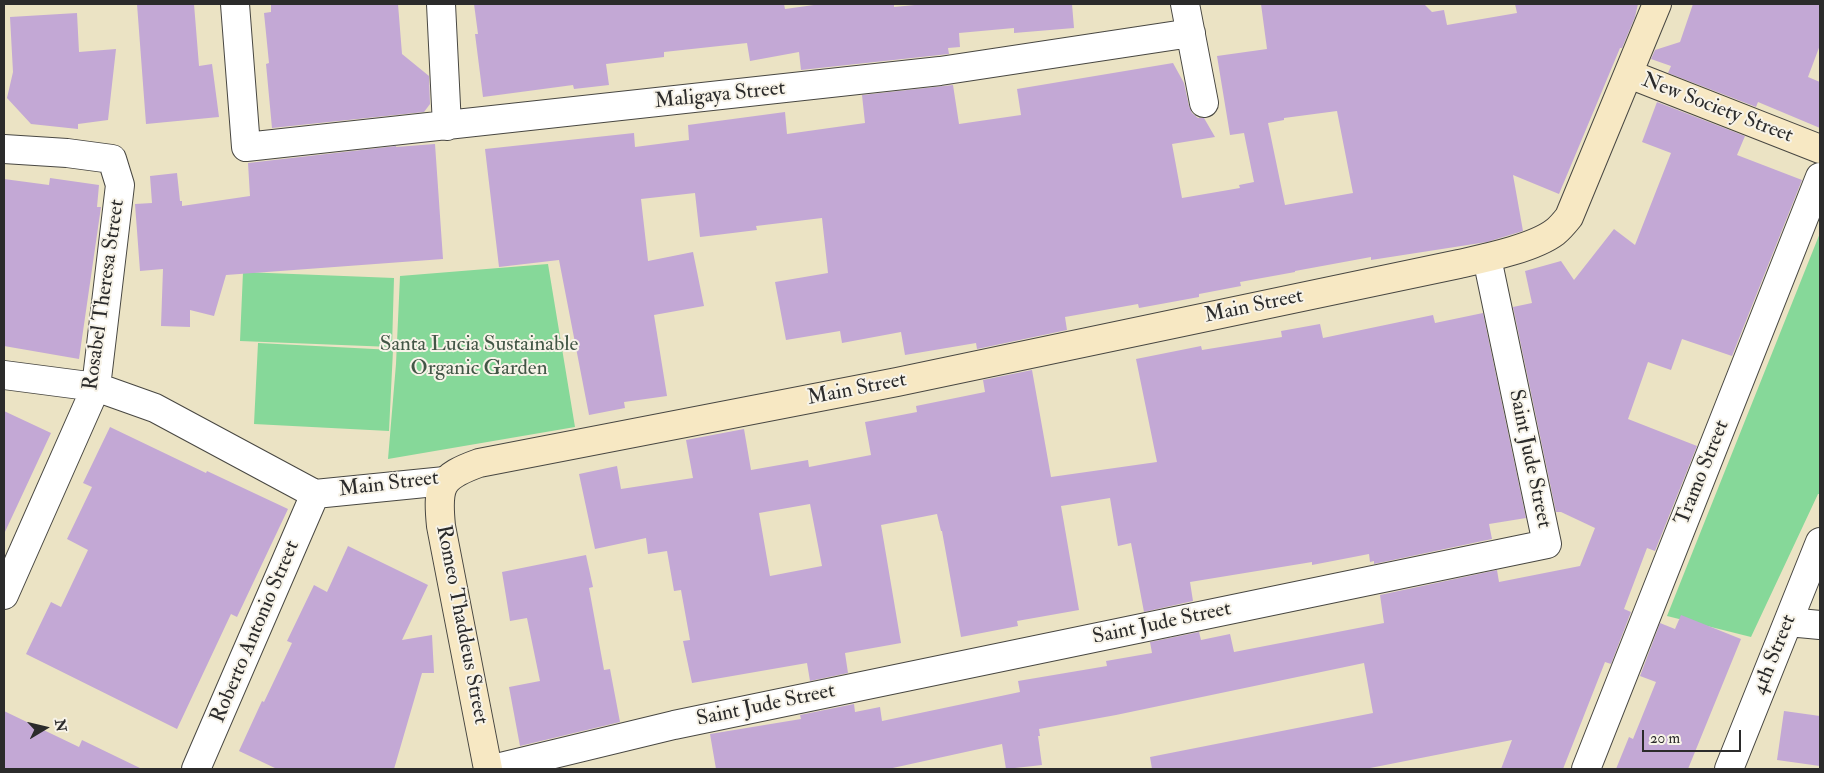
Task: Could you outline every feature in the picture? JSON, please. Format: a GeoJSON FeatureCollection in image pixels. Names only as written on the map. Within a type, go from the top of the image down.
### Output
{"type":"FeatureCollection","features":[{"type":"Feature","properties":{"kind":"street","name":"Maligaya Street"},"geometry":{"type":"LineString","coordinates":[[235,4],[246,147],[940,71],[1191,33]]}},
{"type":"Feature","properties":{"kind":"street"},"geometry":{"type":"LineString","coordinates":[[441,4],[447,126]]}},
{"type":"Feature","properties":{"kind":"street"},"geometry":{"type":"LineString","coordinates":[[1185,4],[1204,103]]}},
{"type":"Feature","properties":{"kind":"street","name":"New Society Street"},"geometry":{"type":"LineString","coordinates":[[1657,4],[1629,74],[1820,150]]}},
{"type":"Feature","properties":{"kind":"street","name":"Main Street"},"geometry":{"type":"LineString","coordinates":[[4,375],[96,387],[155,408],[315,494],[445,481],[462,469],[479,463],[897,382],[1487,258],[1535,243],[1555,232],[1569,218],[1629,74]]}},
{"type":"Feature","properties":{"kind":"street","name":"Rosabel Theresa Street"},"geometry":{"type":"LineString","coordinates":[[4,149],[67,153],[112,159],[120,185],[96,387],[4,595]]}},
{"type":"Feature","properties":{"kind":"street","name":"Tramo Street"},"geometry":{"type":"LineString","coordinates":[[1586,769],[1820,177]]}},
{"type":"Feature","properties":{"kind":"street","name":"Saint Jude Street"},"geometry":{"type":"LineString","coordinates":[[492,769],[674,725],[1547,544],[1487,258]]}},
{"type":"Feature","properties":{"kind":"street","name":"Romeo Thaddeus Street"},"geometry":{"type":"LineString","coordinates":[[445,481],[439,501],[442,526],[488,769]]}},
{"type":"Feature","properties":{"kind":"street","name":"Roberto Antonio Street"},"geometry":{"type":"LineString","coordinates":[[196,769],[315,494]]}},
{"type":"Feature","properties":{"kind":"street","name":"4th Street"},"geometry":{"type":"LineString","coordinates":[[1729,769],[1820,542]]}},
{"type":"Feature","properties":{"kind":"street"},"geometry":{"type":"LineString","coordinates":[[1788,622],[1820,625]]}},
{"type":"Feature","properties":{"kind":"green space"},"geometry":{"type":"Polygon","coordinates":[[[1820,233],[1820,494],[1818,494],[1751,637],[1667,616],[1820,233]]]}},
{"type":"Feature","properties":{"kind":"green space","name":"Santa Lucia Sustainable Organic Garden"},"geometry":{"type":"Polygon","coordinates":[[[548,264],[575,427],[388,459],[396,364],[400,276],[548,264]]]}},
{"type":"Feature","properties":{"kind":"green space"},"geometry":{"type":"Polygon","coordinates":[[[243,272],[394,278],[392,347],[240,341],[243,272]]]}},
{"type":"Feature","properties":{"kind":"green space"},"geometry":{"type":"Polygon","coordinates":[[[258,343],[393,350],[389,431],[254,424],[258,343]]]}},
{"type":"Feature","properties":{"kind":"building"},"geometry":{"type":"Polygon","coordinates":[[[137,4],[194,4],[199,66],[212,64],[219,117],[146,124],[137,4]]]}},
{"type":"Feature","properties":{"kind":"building"},"geometry":{"type":"Polygon","coordinates":[[[271,4],[398,4],[402,54],[429,76],[430,104],[424,112],[272,128],[266,64],[269,63],[264,13],[271,12],[271,4]]]}},
{"type":"Feature","properties":{"kind":"building"},"geometry":{"type":"Polygon","coordinates":[[[474,4],[784,4],[785,9],[821,4],[894,4],[894,7],[925,4],[1072,4],[1074,28],[1014,33],[1014,28],[959,33],[960,47],[948,48],[949,54],[801,70],[799,52],[750,61],[747,43],[664,52],[664,57],[606,64],[609,85],[574,89],[573,85],[483,97],[475,34],[478,34],[474,4]]]}},
{"type":"Feature","properties":{"kind":"building"},"geometry":{"type":"Polygon","coordinates":[[[1261,4],[1424,4],[1432,12],[1444,10],[1447,25],[1517,13],[1515,4],[1638,4],[1635,17],[1622,48],[1620,48],[1559,194],[1513,175],[1523,231],[1487,242],[1371,260],[1371,257],[1295,271],[1240,282],[1241,286],[1199,294],[1199,297],[1139,308],[1138,304],[1065,317],[1067,330],[977,349],[976,343],[905,355],[901,332],[842,343],[840,331],[786,340],[775,282],[828,273],[822,218],[756,226],[757,230],[700,237],[695,193],[641,199],[648,261],[693,252],[704,306],[654,315],[667,396],[624,402],[625,408],[589,415],[559,260],[499,267],[485,149],[634,133],[635,147],[689,140],[688,125],[785,112],[787,134],[865,123],[862,95],[953,85],[959,124],[1021,115],[1017,89],[1173,63],[1184,83],[1192,113],[1198,118],[1204,118],[1215,137],[1172,144],[1182,198],[1240,188],[1239,185],[1254,182],[1244,133],[1230,135],[1217,56],[1267,49],[1261,4]],[[1337,111],[1284,118],[1284,120],[1268,123],[1285,205],[1353,193],[1337,111]]]}},
{"type":"Feature","properties":{"kind":"building"},"geometry":{"type":"Polygon","coordinates":[[[1693,4],[1820,4],[1820,45],[1808,77],[1820,82],[1820,128],[1758,102],[1756,107],[1668,73],[1671,66],[1651,59],[1655,50],[1680,42],[1693,4]]]}},
{"type":"Feature","properties":{"kind":"building"},"geometry":{"type":"Polygon","coordinates":[[[77,13],[79,52],[116,49],[108,120],[78,124],[78,129],[31,124],[7,98],[13,72],[10,17],[77,13]]]}},
{"type":"Feature","properties":{"kind":"building"},"geometry":{"type":"Polygon","coordinates":[[[1657,102],[1745,136],[1737,155],[1802,180],[1732,356],[1682,339],[1671,370],[1648,362],[1628,419],[1697,446],[1655,551],[1647,548],[1624,609],[1631,612],[1611,664],[1605,662],[1563,769],[1501,769],[1512,740],[1365,769],[1152,769],[1150,757],[1373,713],[1364,663],[1116,715],[1039,729],[1040,736],[1038,736],[1042,765],[1006,769],[1002,744],[888,769],[716,769],[710,734],[801,719],[800,715],[854,704],[855,712],[880,707],[882,721],[1020,692],[1018,681],[1107,666],[1106,661],[1152,653],[1150,642],[1199,632],[1201,640],[1230,634],[1234,652],[1384,623],[1380,595],[1497,570],[1499,582],[1580,566],[1595,528],[1561,512],[1556,512],[1513,307],[1532,303],[1525,271],[1561,261],[1574,280],[1614,229],[1635,245],[1671,153],[1642,142],[1657,102]]]}},
{"type":"Feature","properties":{"kind":"building"},"geometry":{"type":"Polygon","coordinates":[[[435,144],[443,259],[226,275],[214,316],[190,310],[190,327],[161,326],[163,269],[140,271],[135,204],[152,203],[150,176],[177,173],[182,206],[250,196],[248,163],[396,146],[435,144]]]}},
{"type":"Feature","properties":{"kind":"building"},"geometry":{"type":"Polygon","coordinates":[[[50,178],[99,185],[97,207],[101,207],[79,359],[4,346],[4,179],[49,185],[50,178]]]}},
{"type":"Feature","properties":{"kind":"building"},"geometry":{"type":"Polygon","coordinates":[[[1483,313],[1526,518],[1489,524],[1492,539],[1374,564],[1374,561],[1370,562],[1369,554],[1312,565],[1312,562],[1190,582],[1193,601],[1144,612],[1131,543],[1118,546],[1110,498],[1061,506],[1079,610],[1017,621],[1018,626],[961,637],[942,531],[937,514],[881,525],[901,643],[845,653],[848,673],[810,681],[807,663],[692,683],[683,641],[690,640],[681,590],[674,591],[667,551],[648,554],[646,538],[595,549],[579,474],[617,466],[621,489],[693,478],[686,440],[744,429],[751,470],[808,460],[809,467],[871,455],[865,422],[917,412],[916,406],[985,392],[983,380],[1032,370],[1051,477],[1157,462],[1136,359],[1201,346],[1202,350],[1282,337],[1281,331],[1320,324],[1323,338],[1433,315],[1435,323],[1483,313]],[[810,504],[759,513],[770,576],[822,566],[810,504]]]}},
{"type":"Feature","properties":{"kind":"building"},"geometry":{"type":"Polygon","coordinates":[[[4,411],[51,433],[4,534],[4,411]]]}},
{"type":"Feature","properties":{"kind":"building"},"geometry":{"type":"Polygon","coordinates":[[[110,427],[206,473],[207,471],[288,509],[237,617],[231,614],[177,729],[26,654],[51,602],[61,607],[88,550],[67,539],[92,487],[83,483],[110,427]]]}},
{"type":"Feature","properties":{"kind":"building"},"geometry":{"type":"Polygon","coordinates":[[[348,546],[428,585],[402,640],[432,635],[434,673],[422,673],[394,769],[277,769],[239,751],[292,643],[287,641],[314,585],[327,592],[348,546]]]}},
{"type":"Feature","properties":{"kind":"building"},"geometry":{"type":"Polygon","coordinates":[[[586,555],[593,587],[589,588],[604,670],[610,669],[620,722],[520,746],[509,687],[540,681],[527,618],[510,621],[502,572],[586,555]]]}},
{"type":"Feature","properties":{"kind":"building"},"geometry":{"type":"Polygon","coordinates":[[[1681,615],[1741,639],[1688,769],[1616,769],[1629,737],[1633,739],[1656,682],[1640,676],[1660,623],[1675,629],[1681,615]]]}},
{"type":"Feature","properties":{"kind":"building"},"geometry":{"type":"Polygon","coordinates":[[[4,711],[79,747],[82,740],[142,769],[4,769],[4,711]]]}},
{"type":"Feature","properties":{"kind":"building"},"geometry":{"type":"Polygon","coordinates":[[[1784,711],[1820,716],[1820,766],[1777,760],[1784,711]]]}}]}
